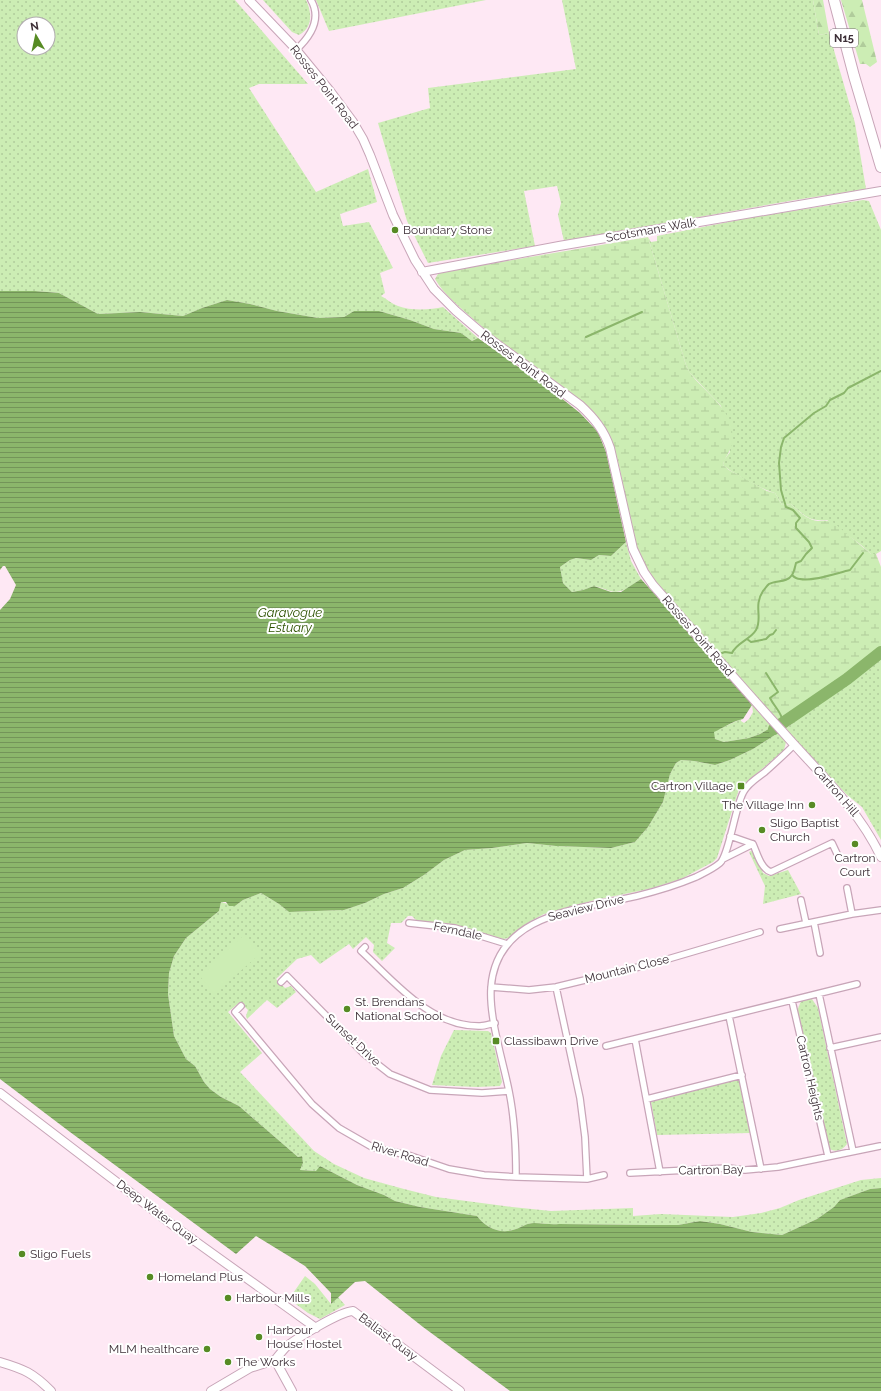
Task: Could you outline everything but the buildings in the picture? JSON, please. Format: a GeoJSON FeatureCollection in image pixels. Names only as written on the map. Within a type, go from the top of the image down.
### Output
{"type":"FeatureCollection","features":[{"type":"Feature","properties":{"kind":"highway","name":"N15"},"geometry":{"type":"LineString","coordinates":[[834,0],[854,76],[881,167]]}},
{"type":"Feature","properties":{"kind":"street","name":"Rosses Point Road"},"geometry":{"type":"LineString","coordinates":[[249,0],[296,50],[330,91],[359,132],[370,154],[390,208],[422,272],[434,289],[456,311],[483,334],[580,406],[592,416],[600,426],[607,438],[610,448],[632,549],[644,572],[653,585],[782,731]]}},
{"type":"Feature","properties":{"kind":"street"},"geometry":{"type":"LineString","coordinates":[[296,50],[310,34],[316,22],[315,6],[311,0]]}},
{"type":"Feature","properties":{"kind":"street","name":"Scotsmans Walk"},"geometry":{"type":"LineString","coordinates":[[422,272],[505,256],[881,191]]}},
{"type":"Feature","properties":{"kind":"street","name":"Cartron Hill"},"geometry":{"type":"LineString","coordinates":[[782,731],[845,800],[860,819],[881,857]]}},
{"type":"Feature","properties":{"kind":"street"},"geometry":{"type":"LineString","coordinates":[[723,859],[738,806],[745,790],[794,745]]}},
{"type":"Feature","properties":{"kind":"street"},"geometry":{"type":"LineString","coordinates":[[730,836],[753,844],[764,867],[767,871],[771,872],[832,843],[839,858]]}},
{"type":"Feature","properties":{"kind":"street","name":"Seaview Drive"},"geometry":{"type":"LineString","coordinates":[[516,1178],[516,1139],[509,1091],[491,996],[491,986],[498,958],[507,944],[522,931],[538,921],[570,910],[637,896],[673,886],[704,873],[721,863],[723,859],[753,844]]}},
{"type":"Feature","properties":{"kind":"street"},"geometry":{"type":"LineString","coordinates":[[847,888],[852,914]]}},
{"type":"Feature","properties":{"kind":"street"},"geometry":{"type":"LineString","coordinates":[[801,900],[806,924]]}},
{"type":"Feature","properties":{"kind":"street"},"geometry":{"type":"LineString","coordinates":[[780,929],[852,914],[881,910]]}},
{"type":"Feature","properties":{"kind":"street"},"geometry":{"type":"LineString","coordinates":[[814,922],[820,952]]}},
{"type":"Feature","properties":{"kind":"street","name":"Ferndale"},"geometry":{"type":"LineString","coordinates":[[409,923],[454,928],[507,944]]}},
{"type":"Feature","properties":{"kind":"street","name":"Mountain Close"},"geometry":{"type":"LineString","coordinates":[[491,986],[529,990],[556,987],[651,964],[760,932]]}},
{"type":"Feature","properties":{"kind":"street"},"geometry":{"type":"LineString","coordinates":[[365,947],[361,951],[423,1007],[451,1022],[480,1026],[495,1023]]}},
{"type":"Feature","properties":{"kind":"street","name":"Sunset Drive"},"geometry":{"type":"LineString","coordinates":[[281,982],[287,976],[363,1053],[390,1074],[430,1090],[482,1093],[509,1091]]}},
{"type":"Feature","properties":{"kind":"street"},"geometry":{"type":"LineString","coordinates":[[606,1046],[857,984]]}},
{"type":"Feature","properties":{"kind":"street"},"geometry":{"type":"LineString","coordinates":[[556,987],[580,1098],[585,1136],[586,1179]]}},
{"type":"Feature","properties":{"kind":"street"},"geometry":{"type":"LineString","coordinates":[[819,994],[853,1151]]}},
{"type":"Feature","properties":{"kind":"street","name":"Cartron Heights"},"geometry":{"type":"LineString","coordinates":[[792,1001],[828,1156]]}},
{"type":"Feature","properties":{"kind":"street","name":"River Road"},"geometry":{"type":"LineString","coordinates":[[241,1006],[235,1012],[312,1104],[339,1128],[372,1147],[411,1156],[449,1169],[484,1175],[516,1178],[586,1179],[604,1175]]}},
{"type":"Feature","properties":{"kind":"street","name":"Cartron Bay"},"geometry":{"type":"LineString","coordinates":[[729,1016],[761,1169]]}},
{"type":"Feature","properties":{"kind":"street"},"geometry":{"type":"LineString","coordinates":[[830,1048],[881,1037]]}},
{"type":"Feature","properties":{"kind":"street"},"geometry":{"type":"LineString","coordinates":[[635,1039],[660,1172]]}},
{"type":"Feature","properties":{"kind":"street"},"geometry":{"type":"LineString","coordinates":[[647,1099],[742,1075]]}},
{"type":"Feature","properties":{"kind":"street","name":"Deep Water Quay"},"geometry":{"type":"LineString","coordinates":[[0,1092],[174,1226],[316,1328]]}},
{"type":"Feature","properties":{"kind":"street"},"geometry":{"type":"LineString","coordinates":[[828,1156],[880,1146]]}},
{"type":"Feature","properties":{"kind":"street","name":"Cartron Bay"},"geometry":{"type":"LineString","coordinates":[[630,1173],[728,1168],[761,1169],[793,1165],[828,1156]]}},
{"type":"Feature","properties":{"kind":"street","name":"Ballast Quay"},"geometry":{"type":"LineString","coordinates":[[275,1360],[288,1346],[316,1328],[339,1314],[347,1311],[353,1311],[460,1391]]}},
{"type":"Feature","properties":{"kind":"street"},"geometry":{"type":"LineString","coordinates":[[211,1391],[250,1368],[275,1360],[292,1391]]}},
{"type":"Feature","properties":{"kind":"street"},"geometry":{"type":"LineString","coordinates":[[0,1362],[22,1368],[38,1378],[51,1391]]}},
{"type":"Feature","properties":{"kind":"green space"},"geometry":{"type":"Polygon","coordinates":[[[0,0],[235,0],[308,84],[259,84],[249,88],[316,192],[368,169],[377,202],[340,214],[343,226],[369,222],[393,268],[380,273],[385,293],[381,296],[396,305],[408,309],[433,309],[443,307],[478,338],[472,341],[461,333],[434,329],[379,311],[354,311],[344,317],[318,318],[227,300],[183,316],[140,312],[98,314],[59,293],[0,291],[0,0]]]}},
{"type":"Feature","properties":{"kind":"green space"},"geometry":{"type":"Polygon","coordinates":[[[263,0],[306,0],[310,15],[307,28],[299,35],[292,32],[263,0]]]}},
{"type":"Feature","properties":{"kind":"green space"},"geometry":{"type":"Polygon","coordinates":[[[316,0],[486,0],[329,31],[316,0]]]}},
{"type":"Feature","properties":{"kind":"green space"},"geometry":{"type":"Polygon","coordinates":[[[562,0],[813,0],[819,35],[829,33],[855,123],[866,189],[795,200],[564,241],[558,215],[561,203],[557,186],[524,191],[535,246],[428,263],[407,221],[378,123],[430,108],[428,88],[576,69],[562,0]]]}},
{"type":"Feature","properties":{"kind":"green space"},"geometry":{"type":"Polygon","coordinates":[[[813,0],[823,0],[829,33],[819,35],[813,0]]]}},
{"type":"Feature","properties":{"kind":"green space"},"geometry":{"type":"Polygon","coordinates":[[[841,0],[862,0],[877,62],[870,67],[866,64],[860,64],[841,0]]]}},
{"type":"Feature","properties":{"kind":"green space"},"geometry":{"type":"Polygon","coordinates":[[[863,200],[869,201],[881,230],[881,551],[876,554],[871,554],[827,520],[811,519],[791,504],[782,505],[775,493],[748,481],[723,465],[724,460],[730,452],[721,406],[689,372],[648,237],[651,242],[657,241],[657,236],[754,217],[863,200]]]}},
{"type":"Feature","properties":{"kind":"green space"},"geometry":{"type":"Polygon","coordinates":[[[648,237],[687,368],[719,404],[730,422],[732,442],[723,465],[729,470],[767,491],[775,493],[782,505],[791,504],[810,519],[834,523],[871,554],[876,554],[881,567],[881,650],[844,680],[801,705],[799,709],[779,723],[660,588],[650,573],[636,545],[617,456],[612,442],[601,421],[591,410],[516,354],[473,319],[448,296],[435,279],[438,274],[442,272],[648,237]]]}},
{"type":"Feature","properties":{"kind":"green space"},"geometry":{"type":"Polygon","coordinates":[[[626,542],[631,561],[641,579],[618,592],[594,586],[572,592],[563,583],[560,567],[570,560],[576,558],[591,560],[599,555],[611,556],[626,542]]]}},
{"type":"Feature","properties":{"kind":"green space"},"geometry":{"type":"Polygon","coordinates":[[[881,657],[881,840],[862,807],[847,795],[785,729],[792,724],[795,718],[835,693],[881,657]]]}},
{"type":"Feature","properties":{"kind":"green space"},"geometry":{"type":"Polygon","coordinates":[[[752,705],[772,727],[749,738],[724,742],[715,739],[713,732],[741,719],[744,723],[749,719],[753,712],[752,705]]]}},
{"type":"Feature","properties":{"kind":"green space"},"geometry":{"type":"Polygon","coordinates":[[[778,733],[786,742],[784,750],[739,789],[717,858],[713,862],[681,879],[649,889],[595,900],[544,914],[529,922],[509,938],[503,939],[456,925],[418,922],[412,916],[408,916],[401,923],[391,923],[387,943],[395,948],[382,961],[373,952],[374,945],[366,937],[353,949],[349,944],[320,964],[311,955],[297,959],[276,979],[285,988],[291,986],[296,992],[277,1008],[267,1000],[247,1019],[246,1016],[248,1010],[240,1002],[228,1012],[262,1053],[240,1072],[314,1151],[334,1164],[364,1178],[436,1197],[551,1211],[633,1208],[633,1216],[661,1214],[733,1217],[761,1213],[780,1208],[799,1200],[861,1180],[881,1178],[881,1188],[870,1189],[840,1200],[834,1207],[817,1219],[782,1235],[752,1232],[720,1224],[700,1221],[678,1225],[531,1223],[510,1231],[499,1231],[489,1227],[477,1216],[420,1207],[395,1201],[384,1195],[357,1185],[320,1166],[317,1171],[300,1170],[303,1163],[302,1156],[298,1157],[239,1106],[221,1097],[210,1089],[204,1082],[195,1066],[186,1059],[174,1036],[168,994],[169,973],[174,956],[186,938],[219,911],[221,902],[235,906],[243,900],[261,893],[289,912],[344,910],[403,888],[444,860],[465,850],[527,843],[556,846],[611,848],[635,842],[648,827],[663,802],[670,774],[676,763],[681,760],[715,765],[730,760],[753,749],[778,733]]]}},
{"type":"Feature","properties":{"kind":"green space"},"geometry":{"type":"Polygon","coordinates":[[[751,851],[754,853],[763,873],[769,876],[788,870],[801,894],[763,904],[765,886],[749,852],[751,851]]]}},
{"type":"Feature","properties":{"kind":"green space"},"geometry":{"type":"Polygon","coordinates":[[[243,936],[260,954],[214,994],[199,975],[243,936]]]}},
{"type":"Feature","properties":{"kind":"green space"},"geometry":{"type":"Polygon","coordinates":[[[812,999],[818,1008],[847,1144],[838,1150],[828,1148],[797,1011],[801,1001],[812,999]]]}},
{"type":"Feature","properties":{"kind":"green space"},"geometry":{"type":"Polygon","coordinates":[[[454,1030],[488,1031],[491,1033],[502,1082],[500,1086],[477,1087],[432,1085],[441,1056],[454,1030]]]}},
{"type":"Feature","properties":{"kind":"green space"},"geometry":{"type":"Polygon","coordinates":[[[739,1079],[750,1133],[657,1135],[651,1102],[739,1079]]]}},
{"type":"Feature","properties":{"kind":"green space"},"geometry":{"type":"Polygon","coordinates":[[[305,1276],[315,1284],[331,1304],[338,1297],[345,1305],[320,1319],[308,1313],[289,1299],[305,1276]]]}},
{"type":"Feature","properties":{"kind":"water","name":"Garavogue Estuary"},"geometry":{"type":"Polygon","coordinates":[[[0,291],[59,293],[98,314],[140,312],[183,316],[227,300],[318,318],[344,317],[354,311],[379,311],[434,329],[461,333],[472,341],[478,338],[555,393],[580,413],[598,432],[606,452],[626,542],[611,556],[599,555],[591,560],[576,558],[570,560],[560,567],[563,583],[572,592],[594,586],[611,592],[621,592],[641,579],[735,683],[752,705],[743,719],[714,732],[715,739],[724,742],[749,738],[772,727],[778,733],[753,749],[730,760],[715,765],[681,760],[676,763],[670,774],[663,802],[648,827],[635,842],[611,848],[556,846],[527,843],[465,850],[444,860],[403,888],[344,910],[289,912],[261,893],[243,900],[235,906],[229,906],[226,902],[221,902],[219,911],[186,938],[174,956],[169,973],[168,994],[174,1036],[186,1059],[195,1066],[204,1082],[210,1089],[221,1097],[239,1106],[298,1157],[302,1156],[303,1163],[300,1170],[316,1171],[320,1166],[357,1185],[384,1195],[395,1201],[420,1207],[477,1216],[489,1227],[499,1231],[510,1231],[531,1223],[678,1225],[700,1221],[720,1224],[752,1232],[782,1235],[817,1219],[834,1207],[840,1200],[870,1189],[881,1188],[881,1391],[510,1391],[423,1327],[365,1281],[355,1282],[331,1304],[331,1293],[305,1266],[256,1236],[236,1254],[0,1079],[0,610],[10,599],[16,585],[5,566],[3,566],[0,570],[0,291]]]}},
{"type":"Feature","properties":{"kind":"waterway"},"geometry":{"type":"LineString","coordinates":[[586,337],[642,312]]}},
{"type":"Feature","properties":{"kind":"waterway"},"geometry":{"type":"LineString","coordinates":[[719,654],[725,652],[732,653],[737,646],[756,630],[759,621],[758,607],[760,596],[763,591],[769,584],[790,578],[796,563],[801,561],[812,548],[809,542],[796,528],[796,523],[800,518],[793,510],[786,507],[781,490],[779,463],[784,438],[814,413],[826,406],[830,400],[844,393],[848,388],[881,371]]}},
{"type":"Feature","properties":{"kind":"waterway"},"geometry":{"type":"LineString","coordinates":[[792,575],[796,578],[805,580],[825,577],[850,570],[863,553]]}},
{"type":"Feature","properties":{"kind":"waterway"},"geometry":{"type":"LineString","coordinates":[[747,639],[751,642],[766,639],[776,630]]}},
{"type":"Feature","properties":{"kind":"waterway"},"geometry":{"type":"LineString","coordinates":[[774,729],[847,679],[881,652]]}},
{"type":"Feature","properties":{"kind":"waterway"},"geometry":{"type":"LineString","coordinates":[[766,673],[778,692],[770,698],[779,712],[783,722]]}},
{"type":"Feature","properties":{"kind":"place","name":"Boundary Stone"},"geometry":{"type":"Point","coordinates":[395,230]}},
{"type":"Feature","properties":{"kind":"place","name":"Cartron Village"},"geometry":{"type":"Point","coordinates":[741,786]}},
{"type":"Feature","properties":{"kind":"place","name":"The Village Inn"},"geometry":{"type":"Point","coordinates":[812,805]}},
{"type":"Feature","properties":{"kind":"place","name":"Sligo Baptist Church"},"geometry":{"type":"Point","coordinates":[762,830]}},
{"type":"Feature","properties":{"kind":"place","name":"Cartron Court"},"geometry":{"type":"Point","coordinates":[855,844]}},
{"type":"Feature","properties":{"kind":"place","name":"St. Brendans National School"},"geometry":{"type":"Point","coordinates":[347,1009]}},
{"type":"Feature","properties":{"kind":"place","name":"Classibawn Drive"},"geometry":{"type":"Point","coordinates":[496,1041]}},
{"type":"Feature","properties":{"kind":"place","name":"Sligo Fuels"},"geometry":{"type":"Point","coordinates":[22,1254]}},
{"type":"Feature","properties":{"kind":"place","name":"Homeland Plus"},"geometry":{"type":"Point","coordinates":[150,1277]}},
{"type":"Feature","properties":{"kind":"place","name":"Harbour Mills"},"geometry":{"type":"Point","coordinates":[228,1298]}},
{"type":"Feature","properties":{"kind":"place","name":"Harbour House Hostel"},"geometry":{"type":"Point","coordinates":[259,1337]}},
{"type":"Feature","properties":{"kind":"place","name":"MLM healthcare"},"geometry":{"type":"Point","coordinates":[207,1349]}},
{"type":"Feature","properties":{"kind":"place","name":"The Works"},"geometry":{"type":"Point","coordinates":[228,1362]}}]}
